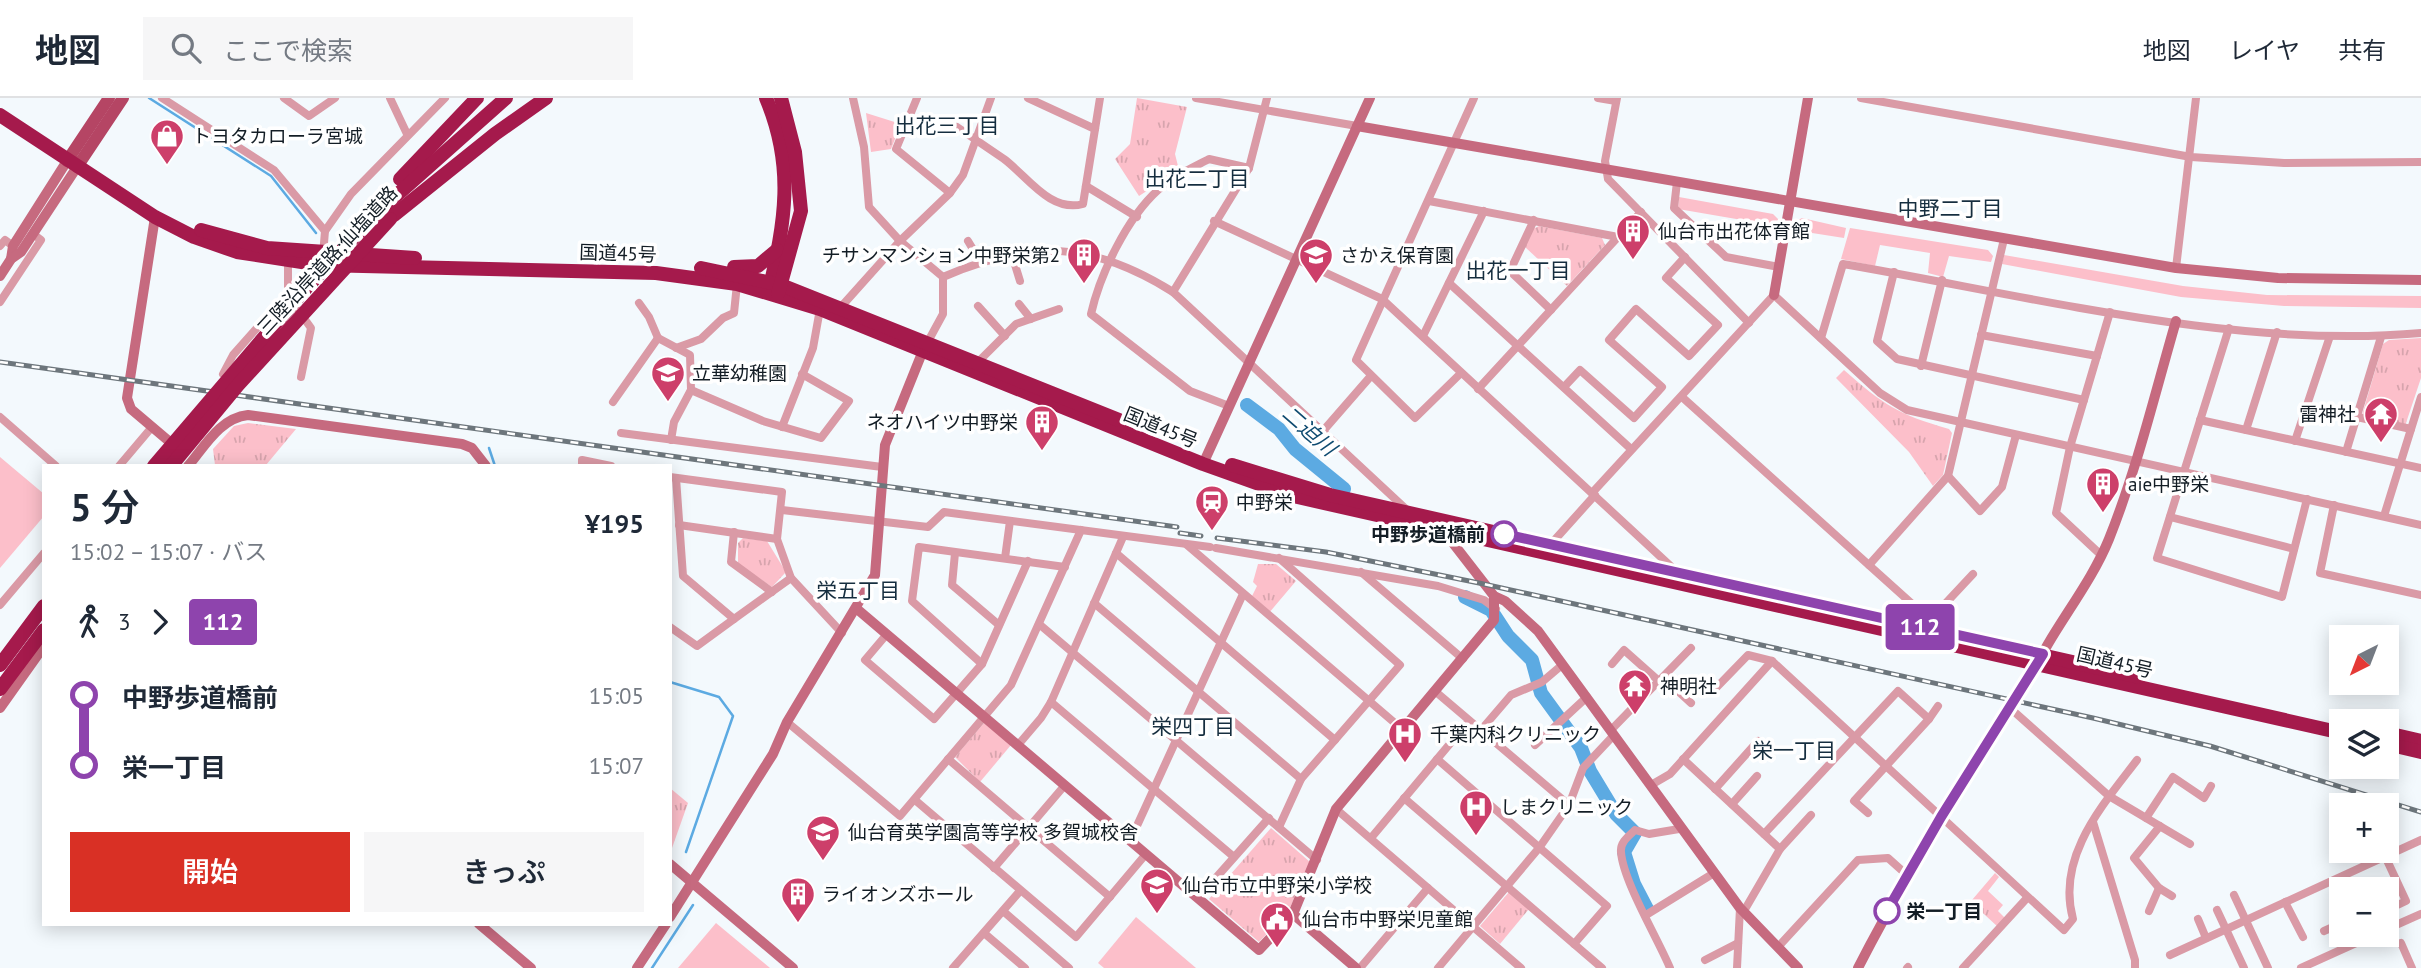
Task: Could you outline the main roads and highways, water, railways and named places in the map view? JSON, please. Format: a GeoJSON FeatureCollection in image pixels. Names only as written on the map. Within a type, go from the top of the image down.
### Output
{"type":"FeatureCollection","features":[{"type":"Feature","properties":{"kind":"highway"},"geometry":{"type":"LineString","coordinates":[[385,212],[478,98]]}},
{"type":"Feature","properties":{"kind":"highway","name":"三陸沿岸道路;仙塩道路"},"geometry":{"type":"LineString","coordinates":[[156,464],[307,287],[506,98]]}},
{"type":"Feature","properties":{"kind":"highway","name":"三陸沿岸道路;仙塩道路"},"geometry":{"type":"LineString","coordinates":[[173,464],[385,212],[529,98]]}},
{"type":"Feature","properties":{"kind":"highway"},"geometry":{"type":"LineString","coordinates":[[385,212],[546,98]]}},
{"type":"Feature","properties":{"kind":"highway"},"geometry":{"type":"LineString","coordinates":[[766,98],[783,156],[786,189],[775,288]]}},
{"type":"Feature","properties":{"kind":"highway"},"geometry":{"type":"LineString","coordinates":[[775,288],[801,211],[795,152],[781,98]]}},
{"type":"Feature","properties":{"kind":"highway","name":"国道45号"},"geometry":{"type":"LineString","coordinates":[[0,105],[155,217],[215,246],[288,261],[322,259],[643,263],[697,268],[840,308],[925,347],[978,362],[1205,460],[1412,514],[1444,532],[2329,720]]}},
{"type":"Feature","properties":{"kind":"highway","name":"国道45号"},"geometry":{"type":"LineString","coordinates":[[0,115],[157,208],[196,228],[254,246],[322,259],[645,272],[775,288],[820,309],[925,347],[1293,496],[1551,544],[2329,730]]}},
{"type":"Feature","properties":{"kind":"highway"},"geometry":{"type":"LineString","coordinates":[[697,268],[758,266],[780,246]]}},
{"type":"Feature","properties":{"kind":"highway"},"geometry":{"type":"LineString","coordinates":[[0,666],[42,610]]}},
{"type":"Feature","properties":{"kind":"highway"},"geometry":{"type":"LineString","coordinates":[[0,689],[42,633]]}},
{"type":"Feature","properties":{"kind":"highway"},"geometry":{"type":"LineString","coordinates":[[2399,736],[2421,741]]}},
{"type":"Feature","properties":{"kind":"highway"},"geometry":{"type":"LineString","coordinates":[[2399,747],[2421,752]]}},
{"type":"Feature","properties":{"kind":"main road"},"geometry":{"type":"LineString","coordinates":[[75,160],[109,98]]}},
{"type":"Feature","properties":{"kind":"main road"},"geometry":{"type":"LineString","coordinates":[[75,160],[123,98]]}},
{"type":"Feature","properties":{"kind":"waterway"},"geometry":{"type":"LineString","coordinates":[[149,98],[271,176],[316,233]]}},
{"type":"Feature","properties":{"kind":"waterway","name":"二迫川"},"geometry":{"type":"LineString","coordinates":[[1247,405],[1279,429],[1295,449],[1344,489]]}},
{"type":"Feature","properties":{"kind":"waterway"},"geometry":{"type":"LineString","coordinates":[[489,448],[494,464]]}},
{"type":"Feature","properties":{"kind":"waterway","name":"二迫川"},"geometry":{"type":"LineString","coordinates":[[1465,597],[1491,610],[1508,636],[1532,660],[1541,693],[1581,748],[1590,771],[1616,814],[1635,833],[1624,852],[1634,884],[1647,909]]}},
{"type":"Feature","properties":{"kind":"waterway"},"geometry":{"type":"LineString","coordinates":[[672,683],[719,697],[733,716],[686,852]]}},
{"type":"Feature","properties":{"kind":"waterway"},"geometry":{"type":"LineString","coordinates":[[652,968],[693,905]]}},
{"type":"Feature","properties":{"kind":"railway"},"geometry":{"type":"LineString","coordinates":[[0,362],[1177,527]]}},
{"type":"Feature","properties":{"kind":"railway"},"geometry":{"type":"LineString","coordinates":[[1180,533],[1201,536]]}},
{"type":"Feature","properties":{"kind":"railway"},"geometry":{"type":"LineString","coordinates":[[1217,538],[1326,552],[1479,583],[2093,718],[2210,746],[2421,812]]}},
{"type":"Feature","properties":{"kind":"place","name":"トヨタカローラ宮城"},"geometry":{"type":"Point","coordinates":[167,166]}},
{"type":"Feature","properties":{"kind":"place","name":"仙台市出花体育館"},"geometry":{"type":"Point","coordinates":[1633,261]}},
{"type":"Feature","properties":{"kind":"place","name":"チサンマンション中野栄第2"},"geometry":{"type":"Point","coordinates":[1084,285]}},
{"type":"Feature","properties":{"kind":"place","name":"さかえ保育園"},"geometry":{"type":"Point","coordinates":[1316,285]}},
{"type":"Feature","properties":{"kind":"place","name":"立華幼稚園"},"geometry":{"type":"Point","coordinates":[668,403]}},
{"type":"Feature","properties":{"kind":"place","name":"雷神社"},"geometry":{"type":"Point","coordinates":[2381,444]}},
{"type":"Feature","properties":{"kind":"place","name":"ネオハイツ中野栄"},"geometry":{"type":"Point","coordinates":[1042,452]}},
{"type":"Feature","properties":{"kind":"place","name":"aie中野栄"},"geometry":{"type":"Point","coordinates":[2103,514]}},
{"type":"Feature","properties":{"kind":"place","name":"中野栄"},"geometry":{"type":"Point","coordinates":[1212,532]}},
{"type":"Feature","properties":{"kind":"place","name":"中野歩道橋前"},"geometry":{"type":"Point","coordinates":[1504,534]}},
{"type":"Feature","properties":{"kind":"place","name":"神明社"},"geometry":{"type":"Point","coordinates":[1635,716]}},
{"type":"Feature","properties":{"kind":"place","name":"千葉内科クリニック"},"geometry":{"type":"Point","coordinates":[1405,764]}},
{"type":"Feature","properties":{"kind":"place","name":"しまクリニック"},"geometry":{"type":"Point","coordinates":[1476,837]}},
{"type":"Feature","properties":{"kind":"place","name":"仙台育英学園高等学校 多賀城校舎"},"geometry":{"type":"Point","coordinates":[823,862]}},
{"type":"Feature","properties":{"kind":"place","name":"栄一丁目"},"geometry":{"type":"Point","coordinates":[1887,911]}},
{"type":"Feature","properties":{"kind":"place","name":"仙台市立中野栄小学校"},"geometry":{"type":"Point","coordinates":[1157,915]}},
{"type":"Feature","properties":{"kind":"place","name":"ライオンズホール"},"geometry":{"type":"Point","coordinates":[798,924]}},
{"type":"Feature","properties":{"kind":"place","name":"仙台市中野栄児童館"},"geometry":{"type":"Point","coordinates":[1277,949]}},
{"type":"Feature","properties":{"kind":"district","name":"出花三丁目"},"geometry":{"type":"Point","coordinates":[947,126]}},
{"type":"Feature","properties":{"kind":"district","name":"出花二丁目"},"geometry":{"type":"Point","coordinates":[1197,179]}},
{"type":"Feature","properties":{"kind":"district","name":"中野二丁目"},"geometry":{"type":"Point","coordinates":[1950,209]}},
{"type":"Feature","properties":{"kind":"district","name":"出花一丁目"},"geometry":{"type":"Point","coordinates":[1518,271]}},
{"type":"Feature","properties":{"kind":"district","name":"栄五丁目"},"geometry":{"type":"Point","coordinates":[858,591]}},
{"type":"Feature","properties":{"kind":"district","name":"栄四丁目"},"geometry":{"type":"Point","coordinates":[1193,727]}},
{"type":"Feature","properties":{"kind":"district","name":"栄一丁目"},"geometry":{"type":"Point","coordinates":[1794,751]}}]}
